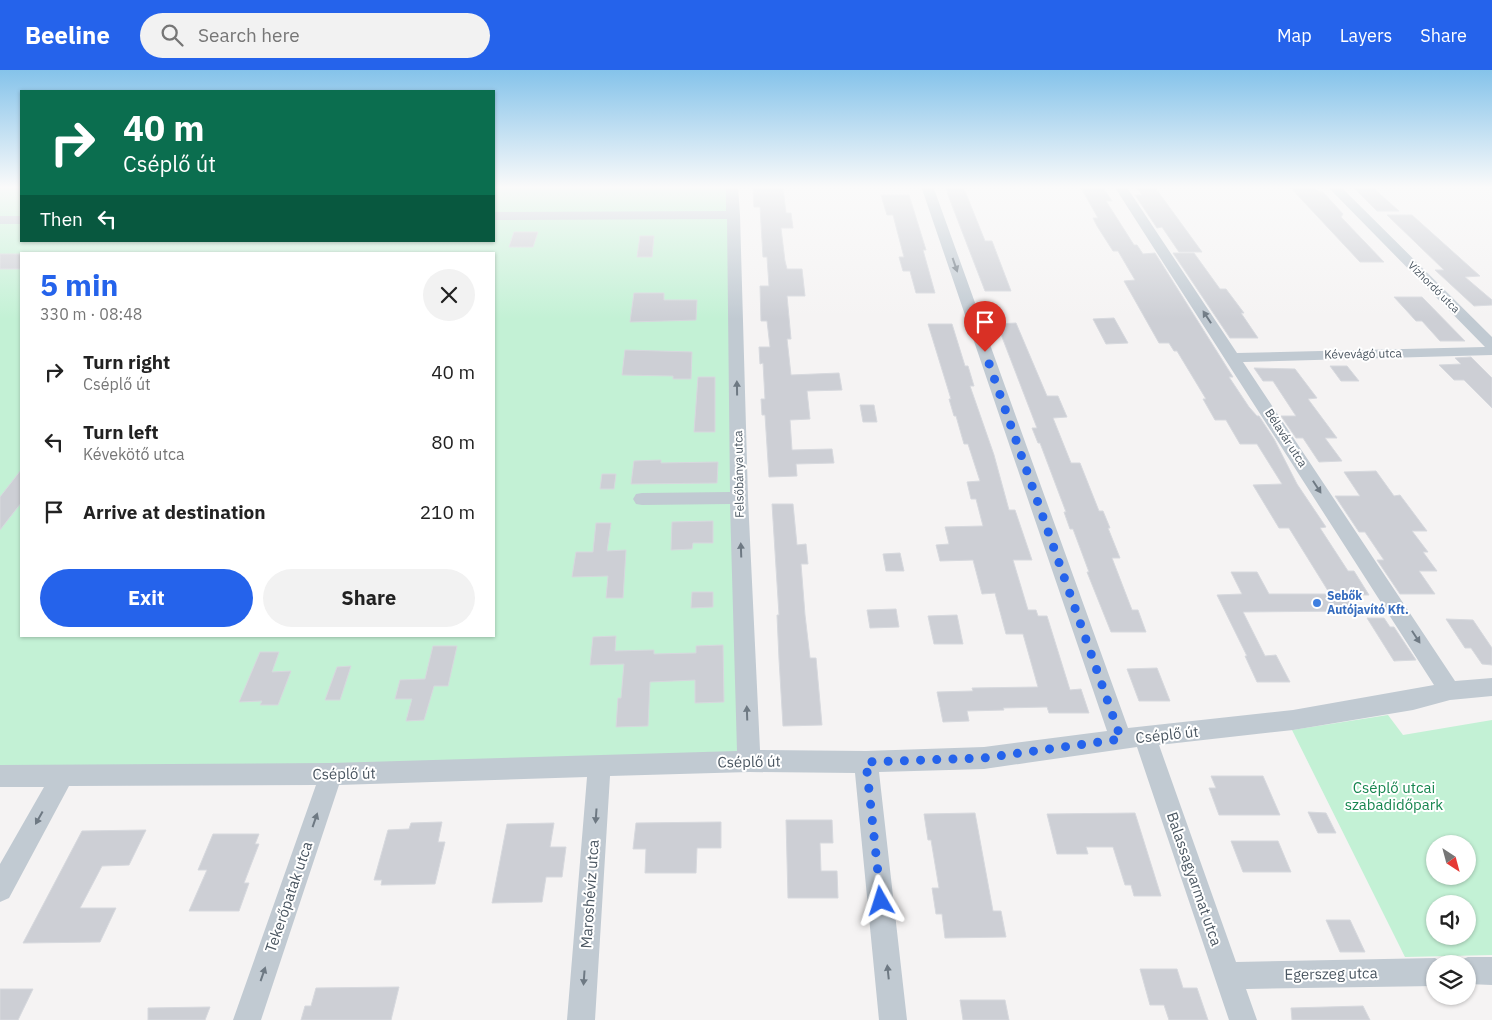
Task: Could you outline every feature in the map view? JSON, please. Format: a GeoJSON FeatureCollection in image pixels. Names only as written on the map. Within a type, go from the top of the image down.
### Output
{"type":"FeatureCollection","features":[{"type":"Feature","properties":{"kind":"street","name":"Felsőbánya utca"},"geometry":{"type":"LineString","coordinates":[[734,230],[738,498],[749,761]]}},
{"type":"Feature","properties":{"kind":"street"},"geometry":{"type":"LineString","coordinates":[[944,230],[1133,738]]}},
{"type":"Feature","properties":{"kind":"street","name":"Bélavár utca"},"geometry":{"type":"LineString","coordinates":[[1149,230],[1450,691]]}},
{"type":"Feature","properties":{"kind":"street","name":"Vízhordó utca"},"geometry":{"type":"LineString","coordinates":[[1377,230],[1492,345]]}},
{"type":"Feature","properties":{"kind":"street","name":"Kévevágó utca"},"geometry":{"type":"LineString","coordinates":[[1234,358],[1492,351]]}},
{"type":"Feature","properties":{"kind":"street"},"geometry":{"type":"LineString","coordinates":[[642,498],[738,498]]}},
{"type":"Feature","properties":{"kind":"street","name":"Cséplő út"},"geometry":{"type":"LineString","coordinates":[[0,776],[331,774],[749,761],[866,762],[984,758],[1133,738],[1293,720],[1413,700],[1450,691],[1492,687]]}},
{"type":"Feature","properties":{"kind":"street","name":"Balassagyarmat utca"},"geometry":{"type":"LineString","coordinates":[[1133,738],[1243,1020]]}},
{"type":"Feature","properties":{"kind":"street"},"geometry":{"type":"LineString","coordinates":[[866,762],[893,1020]]}},
{"type":"Feature","properties":{"kind":"street","name":"Maroshévíz utca"},"geometry":{"type":"LineString","coordinates":[[581,1020],[599,767]]}},
{"type":"Feature","properties":{"kind":"street","name":"Tekerőpatak utca"},"geometry":{"type":"LineString","coordinates":[[247,1020],[331,774]]}},
{"type":"Feature","properties":{"kind":"street"},"geometry":{"type":"LineString","coordinates":[[0,889],[63,775]]}},
{"type":"Feature","properties":{"kind":"street"},"geometry":{"type":"LineString","coordinates":[[1476,971],[1492,971]]}},
{"type":"Feature","properties":{"kind":"street","name":"Egerszeg utca"},"geometry":{"type":"LineString","coordinates":[[1227,976],[1426,972]]}},
{"type":"Feature","properties":{"kind":"green space"},"geometry":{"type":"Polygon","coordinates":[[[0,230],[20,230],[20,242],[495,242],[495,230],[733,230],[749,761],[0,776],[0,230]]]}},
{"type":"Feature","properties":{"kind":"green space","name":"Cséplő utcai szabadidőpark"},"geometry":{"type":"Polygon","coordinates":[[[1388,715],[1403,735],[1492,720],[1492,955],[1426,955],[1426,957],[1405,957],[1292,730],[1388,715]]]}},
{"type":"Feature","properties":{"kind":"building"},"geometry":{"type":"Polygon","coordinates":[[[761,230],[781,230],[787,269],[802,269],[805,296],[787,296],[791,339],[787,339],[791,375],[839,373],[842,390],[807,391],[810,419],[790,420],[792,450],[832,449],[834,463],[796,464],[797,476],[769,477],[765,415],[762,415],[761,399],[765,399],[763,363],[760,364],[759,347],[770,347],[767,321],[761,321],[760,286],[769,286],[767,257],[763,257],[761,230]]]}},
{"type":"Feature","properties":{"kind":"building"},"geometry":{"type":"Polygon","coordinates":[[[897,230],[920,230],[926,250],[923,250],[935,293],[916,293],[910,271],[903,271],[899,257],[904,257],[897,230]]]}},
{"type":"Feature","properties":{"kind":"building"},"geometry":{"type":"Polygon","coordinates":[[[962,230],[981,230],[985,241],[992,241],[1011,291],[985,291],[962,230]]]}},
{"type":"Feature","properties":{"kind":"building"},"geometry":{"type":"Polygon","coordinates":[[[1100,230],[1125,230],[1134,245],[1137,245],[1143,254],[1155,253],[1233,377],[1229,377],[1274,439],[1297,484],[1326,527],[1320,528],[1348,571],[1354,571],[1369,595],[1351,595],[1351,611],[1243,612],[1265,656],[1276,655],[1290,682],[1257,682],[1245,656],[1247,656],[1217,595],[1242,594],[1231,572],[1257,572],[1269,594],[1330,594],[1289,528],[1279,528],[1253,485],[1282,484],[1257,444],[1240,444],[1226,420],[1215,420],[1203,399],[1206,399],[1177,351],[1174,351],[1169,343],[1159,343],[1124,281],[1135,280],[1118,251],[1113,251],[1100,230]]]}},
{"type":"Feature","properties":{"kind":"building"},"geometry":{"type":"Polygon","coordinates":[[[1164,230],[1186,230],[1202,252],[1179,252],[1164,230]]]}},
{"type":"Feature","properties":{"kind":"building"},"geometry":{"type":"Polygon","coordinates":[[[1330,230],[1354,230],[1384,262],[1360,262],[1330,230]]]}},
{"type":"Feature","properties":{"kind":"building"},"geometry":{"type":"Polygon","coordinates":[[[1403,230],[1429,230],[1480,276],[1465,277],[1492,300],[1492,305],[1474,306],[1435,270],[1444,270],[1403,230]]]}},
{"type":"Feature","properties":{"kind":"building"},"geometry":{"type":"Polygon","coordinates":[[[514,232],[538,232],[533,247],[509,247],[514,232]]]}},
{"type":"Feature","properties":{"kind":"building"},"geometry":{"type":"Polygon","coordinates":[[[640,236],[654,236],[652,257],[637,257],[640,236]]]}},
{"type":"Feature","properties":{"kind":"building"},"geometry":{"type":"Polygon","coordinates":[[[1173,253],[1194,253],[1220,289],[1226,289],[1244,313],[1241,313],[1258,338],[1230,338],[1173,253]]]}},
{"type":"Feature","properties":{"kind":"building"},"geometry":{"type":"Polygon","coordinates":[[[0,254],[20,254],[20,269],[0,269],[0,254]]]}},
{"type":"Feature","properties":{"kind":"building"},"geometry":{"type":"Polygon","coordinates":[[[634,293],[664,293],[664,300],[697,300],[696,320],[630,322],[634,293]]]}},
{"type":"Feature","properties":{"kind":"building"},"geometry":{"type":"Polygon","coordinates":[[[1394,297],[1422,297],[1465,341],[1440,341],[1422,321],[1416,321],[1394,297]]]}},
{"type":"Feature","properties":{"kind":"building"},"geometry":{"type":"Polygon","coordinates":[[[1114,318],[1128,343],[1106,344],[1093,319],[1114,318]]]}},
{"type":"Feature","properties":{"kind":"building"},"geometry":{"type":"Polygon","coordinates":[[[1016,323],[1047,396],[1058,396],[1067,417],[1053,418],[1071,463],[1080,463],[1099,511],[1103,511],[1120,558],[1112,558],[1132,610],[1138,610],[1146,632],[1111,632],[1087,572],[1089,572],[1073,529],[1070,529],[1064,512],[1066,512],[1040,443],[1038,443],[1032,428],[1037,428],[997,324],[1016,323]]]}},
{"type":"Feature","properties":{"kind":"building"},"geometry":{"type":"Polygon","coordinates":[[[928,324],[952,324],[965,366],[968,366],[974,386],[970,386],[994,455],[1009,510],[1015,510],[1032,560],[1013,560],[1028,610],[1036,610],[1038,616],[1047,616],[1070,690],[1081,689],[1089,713],[1049,713],[1047,707],[1003,708],[1004,710],[967,711],[969,721],[943,722],[937,692],[973,691],[972,688],[1038,687],[1023,634],[1006,634],[995,593],[982,594],[973,560],[940,561],[936,545],[949,544],[945,527],[983,526],[976,499],[971,499],[967,482],[980,481],[968,444],[964,444],[956,416],[954,416],[949,399],[951,399],[928,324]]]}},
{"type":"Feature","properties":{"kind":"building"},"geometry":{"type":"Polygon","coordinates":[[[625,350],[692,352],[691,379],[673,379],[673,376],[622,375],[625,350]]]}},
{"type":"Feature","properties":{"kind":"building"},"geometry":{"type":"Polygon","coordinates":[[[1471,357],[1492,378],[1492,408],[1464,380],[1454,380],[1439,365],[1461,364],[1455,358],[1471,357]]]}},
{"type":"Feature","properties":{"kind":"building"},"geometry":{"type":"Polygon","coordinates":[[[1330,366],[1347,366],[1359,381],[1341,381],[1330,366]]]}},
{"type":"Feature","properties":{"kind":"building"},"geometry":{"type":"Polygon","coordinates":[[[1254,368],[1295,369],[1317,398],[1308,399],[1337,438],[1325,438],[1342,461],[1319,462],[1303,438],[1296,438],[1281,416],[1296,416],[1273,381],[1263,381],[1254,368]]]}},
{"type":"Feature","properties":{"kind":"building"},"geometry":{"type":"Polygon","coordinates":[[[698,377],[715,377],[715,432],[694,432],[698,377]]]}},
{"type":"Feature","properties":{"kind":"building"},"geometry":{"type":"Polygon","coordinates":[[[860,405],[874,405],[877,422],[863,422],[860,405]]]}},
{"type":"Feature","properties":{"kind":"building"},"geometry":{"type":"Polygon","coordinates":[[[661,460],[661,463],[718,462],[717,483],[631,484],[634,461],[661,460]]]}},
{"type":"Feature","properties":{"kind":"building"},"geometry":{"type":"Polygon","coordinates":[[[20,471],[20,504],[0,530],[0,497],[20,471]]]}},
{"type":"Feature","properties":{"kind":"building"},"geometry":{"type":"Polygon","coordinates":[[[1376,471],[1394,496],[1400,495],[1427,531],[1412,531],[1428,552],[1423,552],[1437,571],[1419,571],[1435,594],[1400,594],[1377,560],[1384,560],[1365,532],[1359,532],[1335,496],[1360,496],[1344,472],[1376,471]]]}},
{"type":"Feature","properties":{"kind":"building"},"geometry":{"type":"Polygon","coordinates":[[[602,474],[616,474],[614,489],[600,489],[602,474]]]}},
{"type":"Feature","properties":{"kind":"building"},"geometry":{"type":"Polygon","coordinates":[[[772,504],[793,504],[797,545],[806,544],[808,564],[801,564],[805,615],[810,658],[816,658],[822,725],[783,726],[772,504]]]}},
{"type":"Feature","properties":{"kind":"building"},"geometry":{"type":"Polygon","coordinates":[[[713,521],[713,543],[693,543],[692,549],[671,550],[672,522],[713,521]]]}},
{"type":"Feature","properties":{"kind":"building"},"geometry":{"type":"Polygon","coordinates":[[[596,523],[611,523],[607,551],[626,550],[623,598],[606,598],[608,576],[572,577],[576,552],[593,552],[596,523]]]}},
{"type":"Feature","properties":{"kind":"building"},"geometry":{"type":"Polygon","coordinates":[[[900,553],[904,571],[886,571],[883,554],[900,553]]]}},
{"type":"Feature","properties":{"kind":"building"},"geometry":{"type":"Polygon","coordinates":[[[692,592],[713,592],[713,607],[691,608],[692,592]]]}},
{"type":"Feature","properties":{"kind":"building"},"geometry":{"type":"Polygon","coordinates":[[[896,609],[899,627],[870,628],[867,610],[896,609]]]}},
{"type":"Feature","properties":{"kind":"building"},"geometry":{"type":"Polygon","coordinates":[[[957,615],[963,644],[934,644],[928,616],[957,615]]]}},
{"type":"Feature","properties":{"kind":"building"},"geometry":{"type":"Polygon","coordinates":[[[1367,618],[1384,618],[1390,627],[1394,627],[1416,660],[1394,661],[1367,618]]]}},
{"type":"Feature","properties":{"kind":"building"},"geometry":{"type":"Polygon","coordinates":[[[1446,619],[1473,620],[1492,648],[1492,665],[1482,664],[1471,648],[1465,648],[1446,619]]]}},
{"type":"Feature","properties":{"kind":"building"},"geometry":{"type":"Polygon","coordinates":[[[616,636],[615,651],[654,650],[654,654],[696,653],[696,646],[723,645],[724,702],[695,703],[695,680],[650,682],[648,726],[616,727],[618,698],[621,698],[624,664],[590,665],[593,637],[616,636]]]}},
{"type":"Feature","properties":{"kind":"building"},"geometry":{"type":"Polygon","coordinates":[[[433,646],[457,646],[448,686],[434,686],[424,720],[406,721],[412,699],[395,699],[400,680],[425,679],[433,646]]]}},
{"type":"Feature","properties":{"kind":"building"},"geometry":{"type":"Polygon","coordinates":[[[260,652],[279,652],[272,672],[291,671],[278,705],[260,705],[262,701],[239,702],[260,652]]]}},
{"type":"Feature","properties":{"kind":"building"},"geometry":{"type":"Polygon","coordinates":[[[351,666],[340,700],[325,700],[337,667],[351,666]]]}},
{"type":"Feature","properties":{"kind":"building"},"geometry":{"type":"Polygon","coordinates":[[[1157,668],[1170,701],[1139,701],[1127,669],[1157,668]]]}},
{"type":"Feature","properties":{"kind":"building"},"geometry":{"type":"Polygon","coordinates":[[[1211,776],[1263,776],[1280,815],[1219,815],[1209,788],[1216,788],[1211,776]]]}},
{"type":"Feature","properties":{"kind":"building"},"geometry":{"type":"Polygon","coordinates":[[[1308,812],[1326,813],[1336,833],[1318,833],[1308,812]]]}},
{"type":"Feature","properties":{"kind":"building"},"geometry":{"type":"Polygon","coordinates":[[[975,813],[993,911],[1001,911],[1006,937],[945,938],[942,914],[936,914],[932,888],[939,888],[931,840],[928,840],[924,814],[975,813]]]}},
{"type":"Feature","properties":{"kind":"building"},"geometry":{"type":"Polygon","coordinates":[[[1135,813],[1161,896],[1134,896],[1131,885],[1125,885],[1113,847],[1086,847],[1088,854],[1057,854],[1047,814],[1135,813]]]}},
{"type":"Feature","properties":{"kind":"building"},"geometry":{"type":"Polygon","coordinates":[[[786,820],[832,820],[833,843],[820,843],[821,871],[837,871],[838,898],[788,898],[786,820]]]}},
{"type":"Feature","properties":{"kind":"building"},"geometry":{"type":"Polygon","coordinates":[[[442,822],[438,842],[445,842],[435,884],[381,885],[382,880],[374,880],[388,830],[409,829],[411,823],[442,822]]]}},
{"type":"Feature","properties":{"kind":"building"},"geometry":{"type":"Polygon","coordinates":[[[721,822],[721,848],[697,848],[696,873],[645,873],[646,849],[633,849],[636,823],[721,822]]]}},
{"type":"Feature","properties":{"kind":"building"},"geometry":{"type":"Polygon","coordinates":[[[554,823],[550,847],[566,847],[562,877],[546,877],[542,902],[492,903],[507,824],[554,823]]]}},
{"type":"Feature","properties":{"kind":"building"},"geometry":{"type":"Polygon","coordinates":[[[146,830],[129,865],[102,866],[80,908],[116,908],[100,942],[23,943],[82,831],[146,830]]]}},
{"type":"Feature","properties":{"kind":"building"},"geometry":{"type":"Polygon","coordinates":[[[213,834],[259,834],[255,844],[259,844],[244,883],[249,883],[239,911],[189,911],[207,870],[198,870],[213,834]]]}},
{"type":"Feature","properties":{"kind":"building"},"geometry":{"type":"Polygon","coordinates":[[[1231,841],[1278,841],[1291,872],[1243,872],[1231,841]]]}},
{"type":"Feature","properties":{"kind":"building"},"geometry":{"type":"Polygon","coordinates":[[[1326,920],[1350,920],[1365,952],[1340,952],[1326,920]]]}},
{"type":"Feature","properties":{"kind":"building"},"geometry":{"type":"Polygon","coordinates":[[[1140,969],[1177,969],[1183,988],[1197,988],[1208,1020],[1169,1020],[1164,1005],[1150,1005],[1140,969]]]}},
{"type":"Feature","properties":{"kind":"building"},"geometry":{"type":"Polygon","coordinates":[[[399,987],[391,1020],[301,1020],[305,1006],[311,1006],[316,988],[399,987]]]}},
{"type":"Feature","properties":{"kind":"building"},"geometry":{"type":"Polygon","coordinates":[[[0,989],[33,989],[18,1020],[0,1020],[0,989]]]}},
{"type":"Feature","properties":{"kind":"building"},"geometry":{"type":"Polygon","coordinates":[[[960,1000],[1005,1000],[1009,1020],[963,1020],[960,1000]]]}},
{"type":"Feature","properties":{"kind":"building"},"geometry":{"type":"Polygon","coordinates":[[[1363,1006],[1370,1020],[1292,1020],[1291,1008],[1363,1006]]]}},
{"type":"Feature","properties":{"kind":"building"},"geometry":{"type":"Polygon","coordinates":[[[210,1007],[205,1020],[148,1020],[148,1008],[210,1007]]]}},
{"type":"Feature","properties":{"kind":"place","name":"Sebők Autójavító Kft."},"geometry":{"type":"Point","coordinates":[1317,603]}},
{"type":"Feature","properties":{"kind":"route"},"geometry":{"type":"LineString","coordinates":[[881,901],[866,762],[984,758],[1121,739],[985,352]]}}]}
